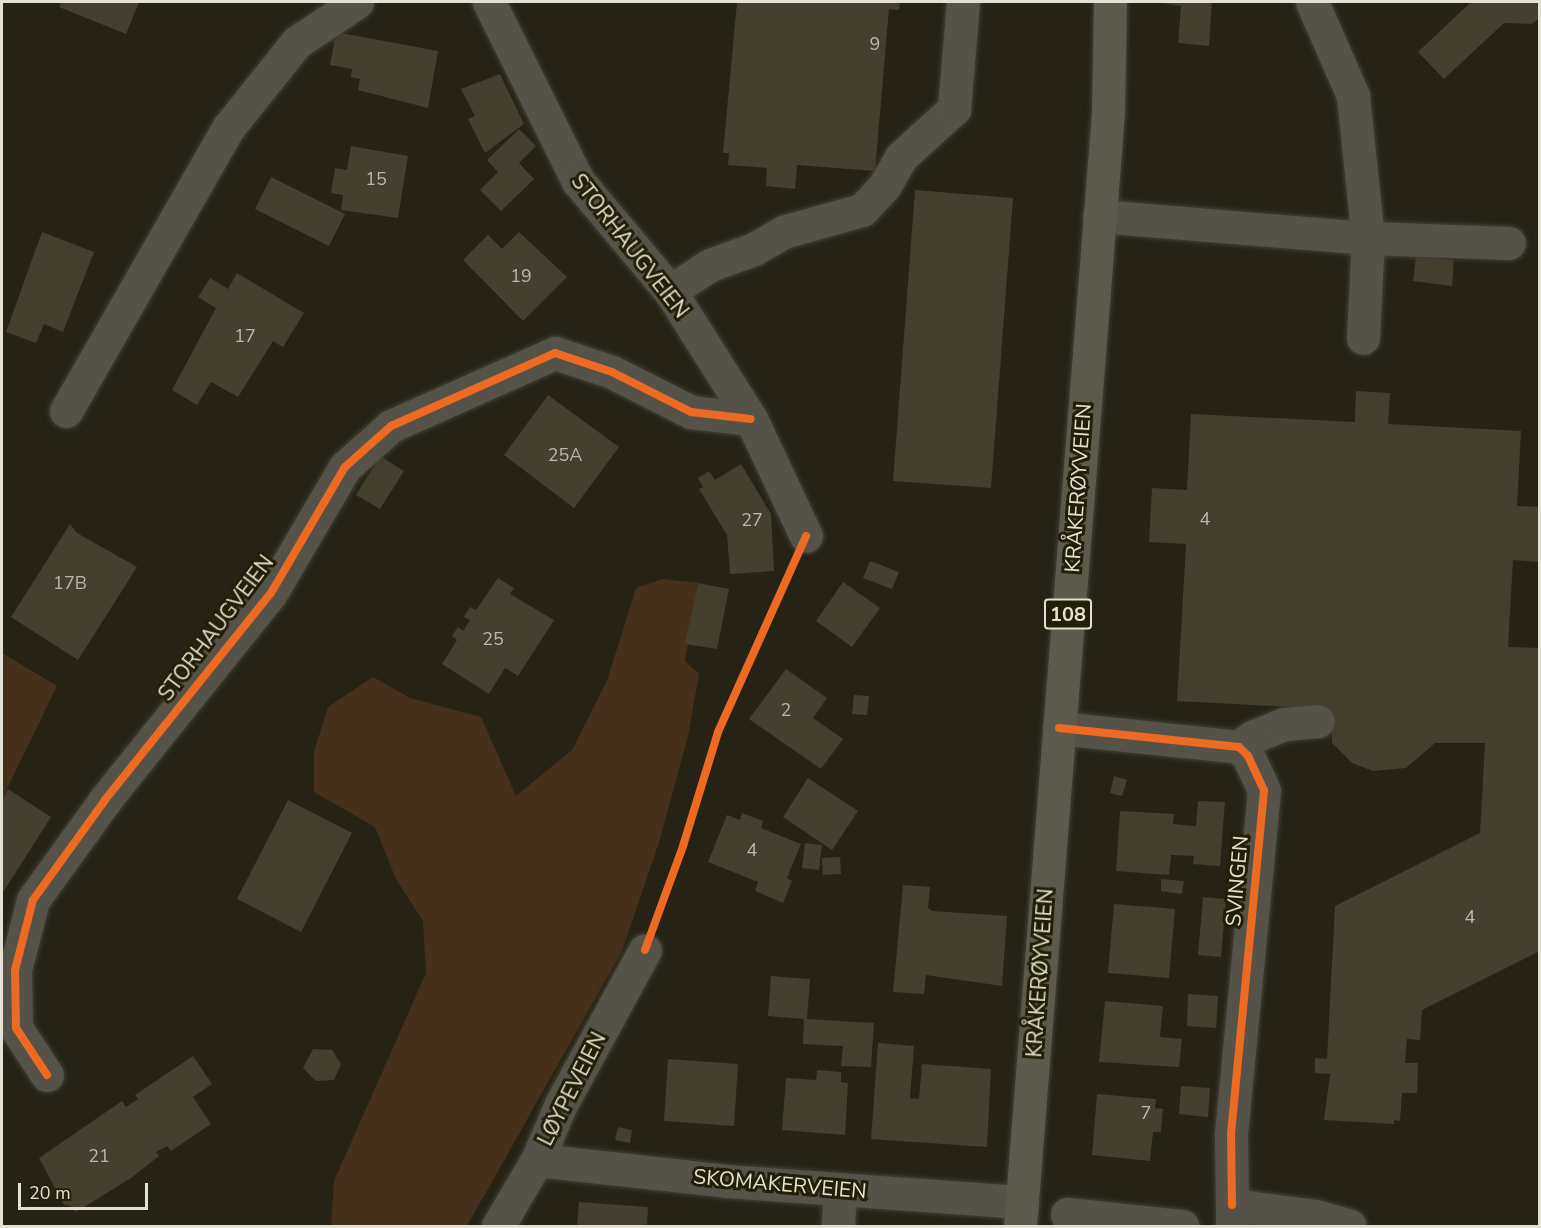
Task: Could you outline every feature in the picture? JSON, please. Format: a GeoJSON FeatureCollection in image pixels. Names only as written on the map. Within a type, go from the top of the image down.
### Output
{"type":"FeatureCollection","features":[{"type":"Feature","properties":{"kind":"main road","name":"KRÅKERØYVEIEN"},"geometry":{"type":"LineString","coordinates":[[1021,1214],[1108,114],[1110,2]]}},
{"type":"Feature","properties":{"kind":"street"},"geometry":{"type":"LineString","coordinates":[[66,411],[228,128],[297,42],[357,2]]}},
{"type":"Feature","properties":{"kind":"street","name":"STORHAUGVEIEN"},"geometry":{"type":"LineString","coordinates":[[489,2],[578,181],[670,291],[751,419],[806,536]]}},
{"type":"Feature","properties":{"kind":"street"},"geometry":{"type":"LineString","coordinates":[[670,291],[710,265],[754,249],[783,232],[862,210],[885,185],[902,157],[954,109],[963,2]]}},
{"type":"Feature","properties":{"kind":"street"},"geometry":{"type":"LineString","coordinates":[[1312,2],[1353,96],[1368,238],[1363,339]]}},
{"type":"Feature","properties":{"kind":"street"},"geometry":{"type":"LineString","coordinates":[[1099,216],[1368,238],[1509,243]]}},
{"type":"Feature","properties":{"kind":"street","name":"STORHAUGVEIEN"},"geometry":{"type":"LineString","coordinates":[[47,1075],[16,1028],[15,970],[33,900],[105,800],[271,593],[345,467],[391,426],[555,353],[612,372],[691,412],[751,419]]}},
{"type":"Feature","properties":{"kind":"street"},"geometry":{"type":"LineString","coordinates":[[1059,728],[1239,747],[1252,736],[1285,724],[1318,721]]}},
{"type":"Feature","properties":{"kind":"street","name":"SVINGEN"},"geometry":{"type":"LineString","coordinates":[[1239,747],[1248,756],[1264,791],[1231,1134],[1232,1216],[1316,1216],[1350,1227]]}},
{"type":"Feature","properties":{"kind":"street","name":"LØYPEVEIEN"},"geometry":{"type":"LineString","coordinates":[[498,1227],[537,1160],[561,1104],[645,950]]}},
{"type":"Feature","properties":{"kind":"street","name":"SKOMAKERVEIEN"},"geometry":{"type":"LineString","coordinates":[[537,1160],[727,1181],[840,1189],[1021,1214]]}},
{"type":"Feature","properties":{"kind":"street"},"geometry":{"type":"LineString","coordinates":[[838,1227],[840,1189]]}},
{"type":"Feature","properties":{"kind":"street"},"geometry":{"type":"LineString","coordinates":[[1067,1214],[1182,1227]]}},
{"type":"Feature","properties":{"kind":"shaded area"},"geometry":{"type":"Polygon","coordinates":[[[663,579],[698,583],[685,661],[699,674],[688,736],[660,839],[622,951],[467,1226],[331,1226],[334,1181],[426,973],[423,921],[396,879],[375,827],[314,792],[314,752],[328,707],[373,677],[410,698],[481,717],[516,796],[572,750],[607,681],[636,588],[663,579]]]}},
{"type":"Feature","properties":{"kind":"shaded area"},"geometry":{"type":"Polygon","coordinates":[[[2,653],[57,686],[2,799],[2,653]]]}},
{"type":"Feature","properties":{"kind":"building"},"geometry":{"type":"Polygon","coordinates":[[[61,2],[139,2],[126,34],[59,7],[61,2]]]}},
{"type":"Feature","properties":{"kind":"building"},"geometry":{"type":"Polygon","coordinates":[[[737,2],[900,2],[899,10],[889,9],[875,171],[797,165],[795,189],[766,186],[767,168],[728,165],[729,153],[723,153],[737,2]]]}},
{"type":"Feature","properties":{"kind":"building"},"geometry":{"type":"Polygon","coordinates":[[[1156,2],[1212,2],[1209,46],[1178,43],[1181,6],[1156,2]]]}},
{"type":"Feature","properties":{"kind":"building"},"geometry":{"type":"Polygon","coordinates":[[[1471,2],[1540,2],[1540,18],[1532,24],[1504,23],[1444,79],[1418,52],[1471,2]]]}},
{"type":"Feature","properties":{"kind":"building"},"geometry":{"type":"Polygon","coordinates":[[[336,32],[438,51],[428,108],[358,90],[360,79],[351,77],[352,69],[330,65],[336,32]]]}},
{"type":"Feature","properties":{"kind":"building"},"geometry":{"type":"Polygon","coordinates":[[[500,74],[524,124],[485,153],[468,119],[475,116],[461,89],[500,74]]]}},
{"type":"Feature","properties":{"kind":"building"},"geometry":{"type":"Polygon","coordinates":[[[519,129],[536,146],[519,163],[534,179],[501,211],[480,190],[498,172],[487,160],[519,129]]]}},
{"type":"Feature","properties":{"kind":"building"},"geometry":{"type":"Polygon","coordinates":[[[351,146],[408,156],[398,218],[341,210],[343,195],[331,193],[335,168],[347,170],[351,146]]]}},
{"type":"Feature","properties":{"kind":"building"},"geometry":{"type":"Polygon","coordinates":[[[271,177],[345,214],[329,246],[255,209],[271,177]]]}},
{"type":"Feature","properties":{"kind":"building"},"geometry":{"type":"Polygon","coordinates":[[[915,190],[1013,198],[991,488],[893,481],[915,190]]]}},
{"type":"Feature","properties":{"kind":"building"},"geometry":{"type":"Polygon","coordinates":[[[42,232],[94,252],[63,332],[44,324],[36,343],[6,332],[42,232]]]}},
{"type":"Feature","properties":{"kind":"building"},"geometry":{"type":"Polygon","coordinates":[[[519,232],[567,277],[523,321],[463,260],[488,235],[502,249],[519,232]]]}},
{"type":"Feature","properties":{"kind":"building"},"geometry":{"type":"Polygon","coordinates":[[[1416,257],[1454,260],[1452,286],[1413,281],[1416,257]]]}},
{"type":"Feature","properties":{"kind":"building"},"geometry":{"type":"Polygon","coordinates":[[[237,273],[304,313],[283,347],[273,341],[238,397],[211,382],[197,405],[172,390],[216,308],[198,297],[210,278],[228,289],[237,273]]]}},
{"type":"Feature","properties":{"kind":"building"},"geometry":{"type":"Polygon","coordinates":[[[1356,391],[1390,393],[1388,424],[1521,431],[1517,506],[1540,507],[1540,562],[1513,560],[1508,647],[1538,648],[1540,951],[1422,1010],[1420,1040],[1407,1039],[1405,1063],[1418,1063],[1417,1093],[1402,1093],[1400,1121],[1394,1120],[1394,1124],[1324,1120],[1330,1074],[1315,1073],[1315,1058],[1327,1059],[1335,906],[1480,833],[1485,743],[1435,743],[1406,768],[1373,771],[1352,763],[1332,743],[1331,709],[1177,701],[1186,544],[1149,542],[1152,488],[1187,490],[1191,414],[1355,422],[1356,391]]]}},
{"type":"Feature","properties":{"kind":"building"},"geometry":{"type":"Polygon","coordinates":[[[548,395],[619,447],[574,508],[504,455],[548,395]]]}},
{"type":"Feature","properties":{"kind":"building"},"geometry":{"type":"Polygon","coordinates":[[[380,456],[404,471],[380,509],[356,495],[380,456]]]}},
{"type":"Feature","properties":{"kind":"building"},"geometry":{"type":"Polygon","coordinates":[[[741,464],[771,514],[774,571],[730,574],[727,535],[699,489],[703,487],[698,478],[709,471],[715,480],[741,464]]]}},
{"type":"Feature","properties":{"kind":"building"},"geometry":{"type":"Polygon","coordinates":[[[70,524],[77,533],[137,567],[78,660],[11,617],[70,524]]]}},
{"type":"Feature","properties":{"kind":"building"},"geometry":{"type":"Polygon","coordinates":[[[870,561],[899,572],[892,589],[863,578],[870,561]]]}},
{"type":"Feature","properties":{"kind":"building"},"geometry":{"type":"Polygon","coordinates":[[[498,578],[514,588],[510,594],[554,620],[518,676],[505,668],[489,694],[442,664],[457,640],[452,636],[458,627],[463,631],[470,620],[464,617],[470,607],[476,610],[498,578]]]}},
{"type":"Feature","properties":{"kind":"building"},"geometry":{"type":"Polygon","coordinates":[[[843,582],[880,608],[852,647],[816,621],[843,582]]]}},
{"type":"Feature","properties":{"kind":"building"},"geometry":{"type":"Polygon","coordinates":[[[698,583],[729,589],[717,649],[685,644],[698,583]]]}},
{"type":"Feature","properties":{"kind":"building"},"geometry":{"type":"Polygon","coordinates":[[[786,669],[827,698],[813,718],[843,739],[821,769],[749,719],[786,669]]]}},
{"type":"Feature","properties":{"kind":"building"},"geometry":{"type":"Polygon","coordinates":[[[854,695],[869,696],[867,715],[852,714],[854,695]]]}},
{"type":"Feature","properties":{"kind":"building"},"geometry":{"type":"Polygon","coordinates":[[[1114,776],[1127,780],[1122,796],[1110,793],[1114,776]]]}},
{"type":"Feature","properties":{"kind":"building"},"geometry":{"type":"Polygon","coordinates":[[[808,778],[858,811],[832,850],[783,817],[808,778]]]}},
{"type":"Feature","properties":{"kind":"building"},"geometry":{"type":"Polygon","coordinates":[[[8,789],[51,817],[2,894],[2,799],[8,789]]]}},
{"type":"Feature","properties":{"kind":"building"},"geometry":{"type":"Polygon","coordinates":[[[288,800],[352,833],[301,932],[237,899],[288,800]]]}},
{"type":"Feature","properties":{"kind":"building"},"geometry":{"type":"Polygon","coordinates":[[[1198,801],[1225,802],[1220,866],[1193,864],[1194,856],[1171,855],[1169,875],[1116,871],[1120,811],[1174,814],[1173,824],[1196,826],[1198,801]]]}},
{"type":"Feature","properties":{"kind":"building"},"geometry":{"type":"Polygon","coordinates":[[[742,813],[763,821],[761,828],[801,844],[787,878],[792,881],[783,903],[755,891],[758,882],[708,862],[727,815],[740,820],[742,813]]]}},
{"type":"Feature","properties":{"kind":"building"},"geometry":{"type":"Polygon","coordinates":[[[805,843],[822,845],[819,870],[802,868],[805,843]]]}},
{"type":"Feature","properties":{"kind":"building"},"geometry":{"type":"Polygon","coordinates":[[[840,857],[841,874],[823,875],[822,858],[840,857]]]}},
{"type":"Feature","properties":{"kind":"building"},"geometry":{"type":"Polygon","coordinates":[[[1161,879],[1184,881],[1182,894],[1161,891],[1161,879]]]}},
{"type":"Feature","properties":{"kind":"building"},"geometry":{"type":"Polygon","coordinates":[[[903,885],[930,887],[928,908],[932,911],[1007,916],[1002,986],[926,975],[924,994],[893,992],[903,885]]]}},
{"type":"Feature","properties":{"kind":"building"},"geometry":{"type":"Polygon","coordinates":[[[1203,897],[1226,899],[1221,957],[1198,955],[1203,897]]]}},
{"type":"Feature","properties":{"kind":"building"},"geometry":{"type":"Polygon","coordinates":[[[1114,904],[1175,909],[1169,978],[1108,973],[1114,904]]]}},
{"type":"Feature","properties":{"kind":"building"},"geometry":{"type":"Polygon","coordinates":[[[771,976],[810,979],[807,1019],[874,1023],[871,1067],[841,1066],[843,1046],[803,1044],[804,1019],[768,1016],[771,976]]]}},
{"type":"Feature","properties":{"kind":"building"},"geometry":{"type":"Polygon","coordinates":[[[1188,994],[1218,996],[1216,1028],[1187,1026],[1188,994]]]}},
{"type":"Feature","properties":{"kind":"building"},"geometry":{"type":"Polygon","coordinates":[[[1105,1001],[1163,1006],[1160,1037],[1182,1039],[1179,1067],[1099,1062],[1105,1001]]]}},
{"type":"Feature","properties":{"kind":"building"},"geometry":{"type":"Polygon","coordinates":[[[878,1043],[914,1046],[910,1098],[919,1099],[922,1064],[991,1069],[987,1147],[871,1139],[878,1043]]]}},
{"type":"Feature","properties":{"kind":"building"},"geometry":{"type":"Polygon","coordinates":[[[313,1049],[332,1050],[341,1064],[334,1080],[316,1081],[303,1068],[313,1049]]]}},
{"type":"Feature","properties":{"kind":"building"},"geometry":{"type":"Polygon","coordinates":[[[193,1056],[212,1084],[193,1097],[211,1124],[171,1151],[167,1146],[156,1152],[159,1156],[131,1178],[76,1212],[71,1206],[64,1205],[39,1158],[122,1101],[126,1107],[138,1099],[135,1095],[193,1056]]]}},
{"type":"Feature","properties":{"kind":"building"},"geometry":{"type":"Polygon","coordinates":[[[668,1059],[738,1064],[734,1126],[664,1121],[668,1059]]]}},
{"type":"Feature","properties":{"kind":"building"},"geometry":{"type":"Polygon","coordinates":[[[817,1070],[841,1072],[841,1082],[848,1083],[845,1135],[782,1130],[786,1078],[816,1080],[817,1070]]]}},
{"type":"Feature","properties":{"kind":"building"},"geometry":{"type":"Polygon","coordinates":[[[1181,1086],[1210,1088],[1208,1117],[1179,1114],[1181,1086]]]}},
{"type":"Feature","properties":{"kind":"building"},"geometry":{"type":"Polygon","coordinates":[[[1097,1094],[1156,1099],[1155,1108],[1163,1109],[1161,1132],[1153,1132],[1150,1161],[1092,1155],[1097,1094]]]}},
{"type":"Feature","properties":{"kind":"building"},"geometry":{"type":"Polygon","coordinates":[[[618,1127],[632,1130],[630,1143],[615,1140],[618,1127]]]}},
{"type":"Feature","properties":{"kind":"building"},"geometry":{"type":"Polygon","coordinates":[[[579,1202],[648,1207],[647,1226],[577,1226],[579,1202]]]}},
{"type":"Feature","properties":{"kind":"cycle path"},"geometry":{"type":"LineString","coordinates":[[47,1075],[16,1028],[15,970],[33,900],[105,800],[271,593],[345,467],[391,426],[555,353],[612,372],[691,412],[751,419]]}},
{"type":"Feature","properties":{"kind":"cycle path"},"geometry":{"type":"LineString","coordinates":[[645,950],[683,846],[718,732],[806,536]]}},
{"type":"Feature","properties":{"kind":"cycle path"},"geometry":{"type":"LineString","coordinates":[[1059,728],[1239,747],[1248,756],[1264,791],[1231,1134],[1232,1205]]}}]}
